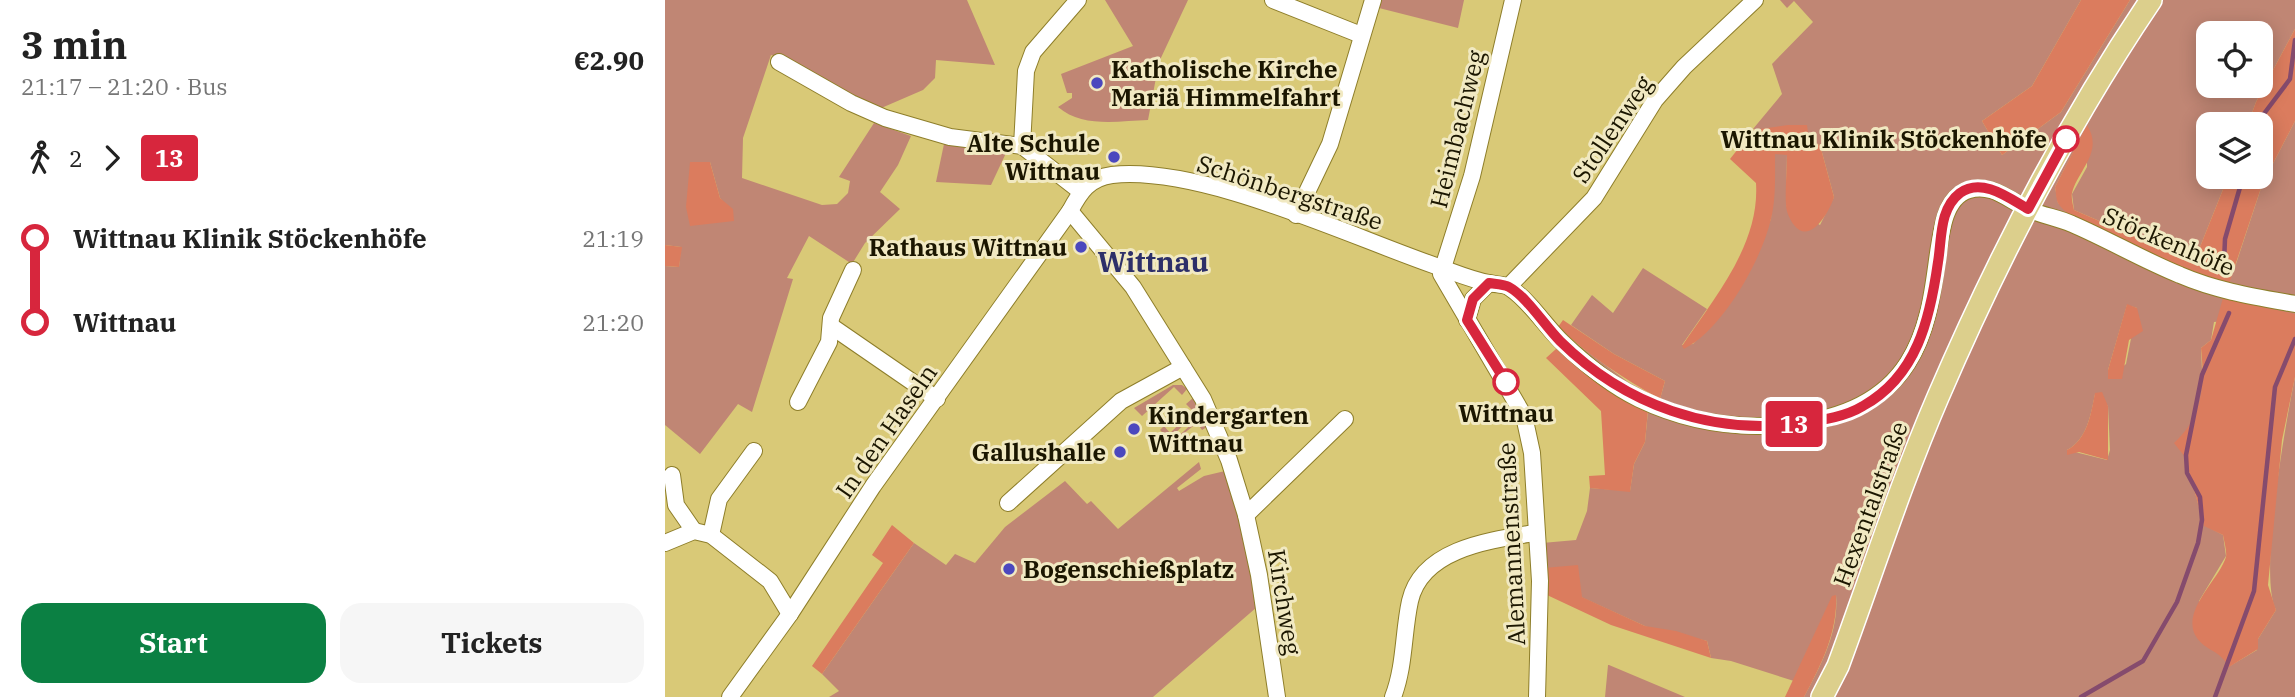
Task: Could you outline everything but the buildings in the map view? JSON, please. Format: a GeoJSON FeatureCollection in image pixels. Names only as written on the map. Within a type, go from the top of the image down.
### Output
{"type":"FeatureCollection","features":[{"type":"Feature","properties":{"kind":"main road","name":"Hexentalstraße"},"geometry":{"type":"LineString","coordinates":[[1822,697],[1837,666],[1937,398],[2028,209],[2078,118],[2151,0]]}},
{"type":"Feature","properties":{"kind":"street"},"geometry":{"type":"LineString","coordinates":[[1022,146],[1026,71],[1030,59],[1036,48],[1078,0]]}},
{"type":"Feature","properties":{"kind":"street"},"geometry":{"type":"LineString","coordinates":[[1273,0],[1307,6],[1361,35]]}},
{"type":"Feature","properties":{"kind":"street"},"geometry":{"type":"LineString","coordinates":[[1296,215],[1330,144],[1373,0]]}},
{"type":"Feature","properties":{"kind":"street","name":"Heimbachweg"},"geometry":{"type":"LineString","coordinates":[[1442,268],[1472,176],[1513,0]]}},
{"type":"Feature","properties":{"kind":"street","name":"Stollenweg"},"geometry":{"type":"LineString","coordinates":[[1509,286],[1594,198],[1655,100],[1684,67],[1755,0]]}},
{"type":"Feature","properties":{"kind":"street"},"geometry":{"type":"LineString","coordinates":[[779,62],[851,103],[885,118],[950,137],[1022,146],[1059,178],[1080,191]]}},
{"type":"Feature","properties":{"kind":"street","name":"Schönbergstraße"},"geometry":{"type":"LineString","coordinates":[[1080,191],[1092,181],[1108,175],[1143,174],[1211,188],[1296,215],[1442,268],[1489,283],[1509,286]]}},
{"type":"Feature","properties":{"kind":"street","name":"Stöckenhöfe"},"geometry":{"type":"LineString","coordinates":[[1509,286],[1561,341],[1599,373],[1638,399],[1692,419],[1759,428],[1808,422],[1863,407],[1907,369],[1925,323],[1939,260],[1941,228],[1948,209],[1961,193],[1987,188],[2028,209],[2072,223],[2180,275],[2234,293],[2295,304]]}},
{"type":"Feature","properties":{"kind":"street","name":"In den Haseln"},"geometry":{"type":"LineString","coordinates":[[730,697],[790,614],[873,486],[1070,211],[1080,191]]}},
{"type":"Feature","properties":{"kind":"street","name":"Kirchweg"},"geometry":{"type":"LineString","coordinates":[[1070,211],[1133,287],[1203,399],[1229,460],[1246,515],[1259,575],[1277,697]]}},
{"type":"Feature","properties":{"kind":"street","name":"Alemannenstraße"},"geometry":{"type":"LineString","coordinates":[[1442,268],[1441,274],[1524,416],[1532,453],[1541,635],[1537,697]]}},
{"type":"Feature","properties":{"kind":"street"},"geometry":{"type":"LineString","coordinates":[[798,402],[829,342],[831,318],[853,270]]}},
{"type":"Feature","properties":{"kind":"street"},"geometry":{"type":"LineString","coordinates":[[1467,320],[1473,299],[1489,283]]}},
{"type":"Feature","properties":{"kind":"street"},"geometry":{"type":"LineString","coordinates":[[831,326],[937,399]]}},
{"type":"Feature","properties":{"kind":"street"},"geometry":{"type":"LineString","coordinates":[[1008,503],[1121,401],[1183,367]]}},
{"type":"Feature","properties":{"kind":"street"},"geometry":{"type":"LineString","coordinates":[[1246,515],[1345,419]]}},
{"type":"Feature","properties":{"kind":"street"},"geometry":{"type":"LineString","coordinates":[[711,535],[719,499],[754,451]]}},
{"type":"Feature","properties":{"kind":"street"},"geometry":{"type":"LineString","coordinates":[[672,475],[676,505],[694,531]]}},
{"type":"Feature","properties":{"kind":"street"},"geometry":{"type":"LineString","coordinates":[[665,543],[694,531],[711,535],[770,581],[790,614]]}},
{"type":"Feature","properties":{"kind":"street"},"geometry":{"type":"LineString","coordinates":[[1393,697],[1403,660],[1411,598],[1423,578],[1440,561],[1481,541],[1535,533]]}},
{"type":"Feature","properties":{"kind":"shaded area"},"geometry":{"type":"Polygon","coordinates":[[[665,0],[967,0],[995,65],[936,60],[935,78],[923,90],[879,109],[809,70],[771,55],[743,138],[742,178],[822,205],[837,204],[848,193],[850,181],[839,177],[874,123],[911,136],[898,165],[880,192],[900,209],[865,243],[852,264],[809,236],[787,278],[793,279],[752,412],[738,404],[700,454],[665,425],[665,266],[679,267],[681,247],[665,245],[665,0]],[[710,162],[686,207],[725,204],[720,198],[710,162]]]}},
{"type":"Feature","properties":{"kind":"shaded area"},"geometry":{"type":"Polygon","coordinates":[[[1105,0],[1188,0],[1159,62],[1148,120],[1089,121],[1068,114],[1058,107],[1072,98],[1072,93],[1067,93],[1061,74],[1133,46],[1105,0]]]}},
{"type":"Feature","properties":{"kind":"shaded area"},"geometry":{"type":"Polygon","coordinates":[[[1381,0],[1464,0],[1458,28],[1379,8],[1381,0]]]}},
{"type":"Feature","properties":{"kind":"shaded area"},"geometry":{"type":"Polygon","coordinates":[[[1780,0],[2081,0],[2032,86],[1982,121],[2002,155],[2061,112],[2130,0],[2295,0],[2295,29],[2273,70],[2273,21],[2196,21],[2196,98],[2258,98],[2252,112],[2196,112],[2196,189],[2223,189],[2194,262],[2074,210],[2072,194],[2087,167],[2087,126],[2055,187],[2058,203],[2187,272],[2234,270],[2261,189],[2273,189],[2273,164],[2295,121],[2295,314],[2214,322],[2211,340],[2201,348],[2203,392],[2199,410],[2189,430],[2185,457],[2204,525],[2223,535],[2226,556],[2199,601],[2205,645],[2222,654],[2230,666],[2257,650],[2258,639],[2276,610],[2271,592],[2272,533],[2280,461],[2295,377],[2295,697],[1804,697],[1832,635],[1836,595],[1794,681],[1731,661],[1711,658],[1707,641],[1647,627],[1581,597],[1544,568],[1542,543],[1576,540],[1587,511],[1590,488],[1630,491],[1634,464],[1645,442],[1648,411],[1612,392],[1556,349],[1568,337],[1628,382],[1660,399],[1665,381],[1614,354],[1571,325],[1592,295],[1613,313],[1643,268],[1707,309],[1682,345],[1693,344],[1730,303],[1771,219],[1775,153],[1787,154],[1786,206],[1820,225],[1834,197],[1820,145],[1809,141],[1806,133],[1753,129],[1782,94],[1772,64],[1813,22],[1794,1],[1787,8],[1780,0]],[[2127,305],[2108,370],[2108,379],[2126,364],[2137,308],[2127,305]],[[2095,394],[2084,433],[2074,446],[2067,450],[2107,460],[2110,450],[2108,406],[2095,394]]]}},
{"type":"Feature","properties":{"kind":"shaded area"},"geometry":{"type":"Polygon","coordinates":[[[2081,0],[2130,0],[2061,112],[2002,155],[1982,121],[2032,86],[2081,0]]]}},
{"type":"Feature","properties":{"kind":"shaded area"},"geometry":{"type":"Polygon","coordinates":[[[2295,29],[2295,121],[2273,164],[2273,112],[2252,112],[2258,98],[2273,98],[2273,70],[2295,29]]]}},
{"type":"Feature","properties":{"kind":"shaded area"},"geometry":{"type":"Polygon","coordinates":[[[1807,125],[1809,141],[1820,145],[1834,197],[1832,203],[1824,218],[1813,229],[1800,230],[1794,225],[1786,207],[1787,155],[1775,154],[1773,211],[1759,254],[1726,310],[1699,339],[1684,349],[1682,346],[1733,269],[1751,227],[1756,183],[1730,159],[1753,130],[1807,125]]]}},
{"type":"Feature","properties":{"kind":"shaded area"},"geometry":{"type":"Polygon","coordinates":[[[2087,125],[2093,144],[2072,193],[2074,210],[2194,262],[2223,189],[2261,189],[2229,284],[2191,271],[2110,238],[2069,214],[2058,203],[2055,187],[2087,125]]]}},
{"type":"Feature","properties":{"kind":"shaded area"},"geometry":{"type":"Polygon","coordinates":[[[944,144],[1006,153],[991,185],[936,182],[944,144]]]}},
{"type":"Feature","properties":{"kind":"shaded area"},"geometry":{"type":"Polygon","coordinates":[[[690,162],[710,162],[720,198],[733,209],[734,221],[690,226],[686,207],[690,162]]]}},
{"type":"Feature","properties":{"kind":"shaded area"},"geometry":{"type":"Polygon","coordinates":[[[665,245],[682,247],[679,267],[665,266],[665,245]]]}},
{"type":"Feature","properties":{"kind":"shaded area"},"geometry":{"type":"Polygon","coordinates":[[[2223,298],[2295,314],[2295,377],[2282,440],[2268,585],[2276,610],[2258,639],[2258,649],[2229,667],[2197,638],[2193,628],[2196,607],[2222,566],[2226,552],[2223,535],[2204,526],[2185,457],[2174,443],[2191,422],[2200,400],[2203,375],[2201,348],[2211,340],[2223,298]]]}},
{"type":"Feature","properties":{"kind":"shaded area"},"geometry":{"type":"Polygon","coordinates":[[[2127,304],[2137,308],[2143,331],[2129,340],[2122,379],[2108,379],[2108,370],[2127,304]]]}},
{"type":"Feature","properties":{"kind":"shaded area"},"geometry":{"type":"Polygon","coordinates":[[[1563,320],[1614,354],[1665,381],[1660,399],[1620,375],[1582,347],[1558,327],[1563,320]]]}},
{"type":"Feature","properties":{"kind":"shaded area"},"geometry":{"type":"Polygon","coordinates":[[[1556,349],[1612,392],[1648,410],[1645,442],[1634,464],[1630,492],[1590,488],[1589,476],[1605,475],[1601,411],[1546,358],[1556,349]]]}},
{"type":"Feature","properties":{"kind":"shaded area"},"geometry":{"type":"Polygon","coordinates":[[[1173,385],[1182,385],[1187,389],[1182,395],[1174,387],[1142,416],[1134,408],[1173,385]]]}},
{"type":"Feature","properties":{"kind":"shaded area"},"geometry":{"type":"Polygon","coordinates":[[[2102,392],[2108,406],[2108,460],[2079,452],[2067,455],[2067,450],[2074,446],[2084,433],[2095,393],[2102,392]]]}},
{"type":"Feature","properties":{"kind":"shaded area"},"geometry":{"type":"Polygon","coordinates":[[[1193,398],[1200,413],[1169,439],[1160,430],[1164,426],[1170,433],[1193,411],[1186,404],[1193,398]]]}},
{"type":"Feature","properties":{"kind":"shaded area"},"geometry":{"type":"Polygon","coordinates":[[[1199,417],[1203,418],[1207,427],[1202,430],[1197,423],[1168,446],[1199,417]]]}},
{"type":"Feature","properties":{"kind":"shaded area"},"geometry":{"type":"Polygon","coordinates":[[[1199,462],[1201,469],[1177,488],[1179,491],[1204,476],[1225,471],[1243,528],[1257,607],[1153,697],[829,697],[839,691],[822,674],[914,543],[946,565],[955,554],[975,563],[1005,527],[1065,481],[1087,504],[1091,501],[1118,529],[1199,462]]]}},
{"type":"Feature","properties":{"kind":"shaded area"},"geometry":{"type":"Polygon","coordinates":[[[892,525],[914,543],[822,674],[812,666],[883,563],[872,555],[892,525]]]}},
{"type":"Feature","properties":{"kind":"shaded area"},"geometry":{"type":"Polygon","coordinates":[[[1578,565],[1582,597],[1645,626],[1676,631],[1707,641],[1711,658],[1611,625],[1547,595],[1544,568],[1578,565]]]}},
{"type":"Feature","properties":{"kind":"shaded area"},"geometry":{"type":"Polygon","coordinates":[[[1836,595],[1834,622],[1827,648],[1804,697],[1785,697],[1832,596],[1836,595]]]}},
{"type":"Feature","properties":{"kind":"shaded area"},"geometry":{"type":"Polygon","coordinates":[[[1609,665],[1685,697],[1605,697],[1609,665]]]}},
{"type":"Feature","properties":{"kind":"waterway"},"geometry":{"type":"LineString","coordinates":[[2265,112],[2290,79],[2295,40]]}},
{"type":"Feature","properties":{"kind":"waterway"},"geometry":{"type":"LineString","coordinates":[[2224,263],[2225,239],[2240,189]]}},
{"type":"Feature","properties":{"kind":"waterway"},"geometry":{"type":"LineString","coordinates":[[2081,697],[2143,661],[2177,602],[2198,543],[2202,520],[2200,497],[2187,473],[2186,455],[2202,375],[2229,313]]}},
{"type":"Feature","properties":{"kind":"waterway"},"geometry":{"type":"LineString","coordinates":[[2215,697],[2254,591],[2275,387],[2295,339]]}},
{"type":"Feature","properties":{"kind":"bus line","name":"13"},"geometry":{"type":"LineString","coordinates":[[1506,382],[1467,320],[1473,299],[1489,283],[1509,286],[1561,341],[1599,373],[1638,399],[1692,419],[1759,428],[1820,421],[1863,407],[1907,369],[1914,356],[1933,290],[1939,260],[1941,228],[1948,209],[1961,193],[1987,188],[2028,209],[2066,139]]}},
{"type":"Feature","properties":{"kind":"place","name":"Katholische Kirche Mariä Himmelfahrt"},"geometry":{"type":"Point","coordinates":[1097,83]}},
{"type":"Feature","properties":{"kind":"place","name":"Wittnau Klinik Stöckenhöfe"},"geometry":{"type":"Point","coordinates":[2066,139]}},
{"type":"Feature","properties":{"kind":"place","name":"Alte Schule Wittnau"},"geometry":{"type":"Point","coordinates":[1114,157]}},
{"type":"Feature","properties":{"kind":"place","name":"Rathaus Wittnau"},"geometry":{"type":"Point","coordinates":[1081,247]}},
{"type":"Feature","properties":{"kind":"place","name":"Wittnau"},"geometry":{"type":"Point","coordinates":[1506,382]}},
{"type":"Feature","properties":{"kind":"place","name":"Kindergarten Wittnau"},"geometry":{"type":"Point","coordinates":[1134,429]}},
{"type":"Feature","properties":{"kind":"place","name":"Gallushalle"},"geometry":{"type":"Point","coordinates":[1120,452]}},
{"type":"Feature","properties":{"kind":"place","name":"Bogenschießplatz"},"geometry":{"type":"Point","coordinates":[1009,569]}},
{"type":"Feature","properties":{"kind":"district","name":"Wittnau"},"geometry":{"type":"Point","coordinates":[1153,261]}}]}
